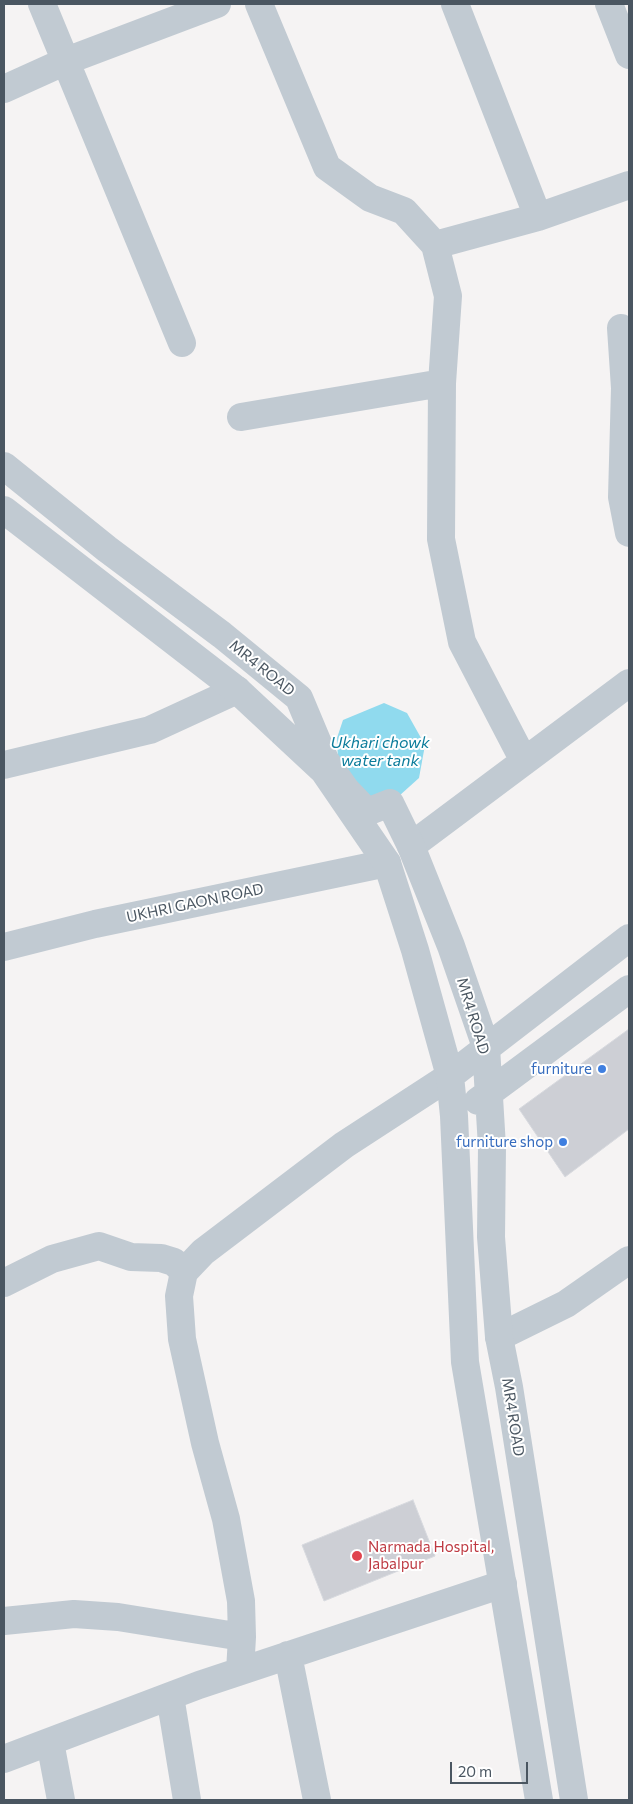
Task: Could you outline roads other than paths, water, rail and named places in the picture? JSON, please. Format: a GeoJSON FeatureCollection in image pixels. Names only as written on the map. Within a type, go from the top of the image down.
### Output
{"type":"FeatureCollection","features":[{"type":"Feature","properties":{"kind":"street"},"geometry":{"type":"LineString","coordinates":[[42,4],[182,343]]}},
{"type":"Feature","properties":{"kind":"street"},"geometry":{"type":"LineString","coordinates":[[4,90],[66,61],[217,4]]}},
{"type":"Feature","properties":{"kind":"street"},"geometry":{"type":"LineString","coordinates":[[259,4],[327,168],[370,198],[404,211],[435,245],[448,296],[442,383],[442,539],[462,642],[524,761]]}},
{"type":"Feature","properties":{"kind":"street"},"geometry":{"type":"LineString","coordinates":[[455,4],[538,217]]}},
{"type":"Feature","properties":{"kind":"street"},"geometry":{"type":"LineString","coordinates":[[609,4],[629,55]]}},
{"type":"Feature","properties":{"kind":"street"},"geometry":{"type":"LineString","coordinates":[[435,245],[538,217],[629,185]]}},
{"type":"Feature","properties":{"kind":"street"},"geometry":{"type":"LineString","coordinates":[[621,328],[625,388],[622,497],[629,533]]}},
{"type":"Feature","properties":{"kind":"street"},"geometry":{"type":"LineString","coordinates":[[241,417],[442,383]]}},
{"type":"Feature","properties":{"kind":"street","name":"MR4 ROAD"},"geometry":{"type":"LineString","coordinates":[[4,466],[107,549],[222,635],[299,698],[325,760],[346,790],[367,812],[390,803],[411,846],[451,946],[486,1047],[492,1147],[491,1237],[499,1337],[509,1387],[574,1800]]}},
{"type":"Feature","properties":{"kind":"street"},"geometry":{"type":"LineString","coordinates":[[4,510],[237,690],[324,771],[387,863],[415,950],[450,1076],[454,1116],[465,1362],[539,1800]]}},
{"type":"Feature","properties":{"kind":"street"},"geometry":{"type":"LineString","coordinates":[[411,846],[629,683]]}},
{"type":"Feature","properties":{"kind":"street"},"geometry":{"type":"LineString","coordinates":[[4,765],[150,730],[237,690]]}},
{"type":"Feature","properties":{"kind":"street","name":"UKHRI GAON ROAD"},"geometry":{"type":"LineString","coordinates":[[4,947],[95,924],[387,863]]}},
{"type":"Feature","properties":{"kind":"street"},"geometry":{"type":"LineString","coordinates":[[240,1671],[242,1637],[241,1601],[226,1519],[205,1443],[182,1340],[179,1296],[184,1272],[204,1252],[344,1145],[450,1076],[629,938]]}},
{"type":"Feature","properties":{"kind":"street"},"geometry":{"type":"LineString","coordinates":[[454,1116],[490,1094],[629,989]]}},
{"type":"Feature","properties":{"kind":"street"},"geometry":{"type":"LineString","coordinates":[[4,1283],[52,1259],[99,1246],[131,1257],[161,1258],[174,1262],[184,1272]]}},
{"type":"Feature","properties":{"kind":"street"},"geometry":{"type":"LineString","coordinates":[[499,1337],[566,1304],[629,1260]]}},
{"type":"Feature","properties":{"kind":"street"},"geometry":{"type":"LineString","coordinates":[[4,1759],[240,1671],[503,1584]]}},
{"type":"Feature","properties":{"kind":"street"},"geometry":{"type":"LineString","coordinates":[[4,1621],[82,1614],[118,1617],[242,1637]]}},
{"type":"Feature","properties":{"kind":"street"},"geometry":{"type":"LineString","coordinates":[[288,1655],[318,1800]]}},
{"type":"Feature","properties":{"kind":"street"},"geometry":{"type":"LineString","coordinates":[[170,1696],[187,1800]]}},
{"type":"Feature","properties":{"kind":"street"},"geometry":{"type":"LineString","coordinates":[[50,1742],[61,1800]]}},
{"type":"Feature","properties":{"kind":"water","name":"Ukhari chowk water tank"},"geometry":{"type":"Polygon","coordinates":[[[384,703],[407,713],[425,745],[419,778],[399,796],[370,797],[338,761],[337,738],[343,720],[384,703]]]}},
{"type":"Feature","properties":{"kind":"place","name":"furniture"},"geometry":{"type":"Point","coordinates":[602,1069]}},
{"type":"Feature","properties":{"kind":"place","name":"furniture shop"},"geometry":{"type":"Point","coordinates":[563,1142]}},
{"type":"Feature","properties":{"kind":"place","name":"Narmada Hospital, Jabalpur"},"geometry":{"type":"Point","coordinates":[357,1556]}}]}
